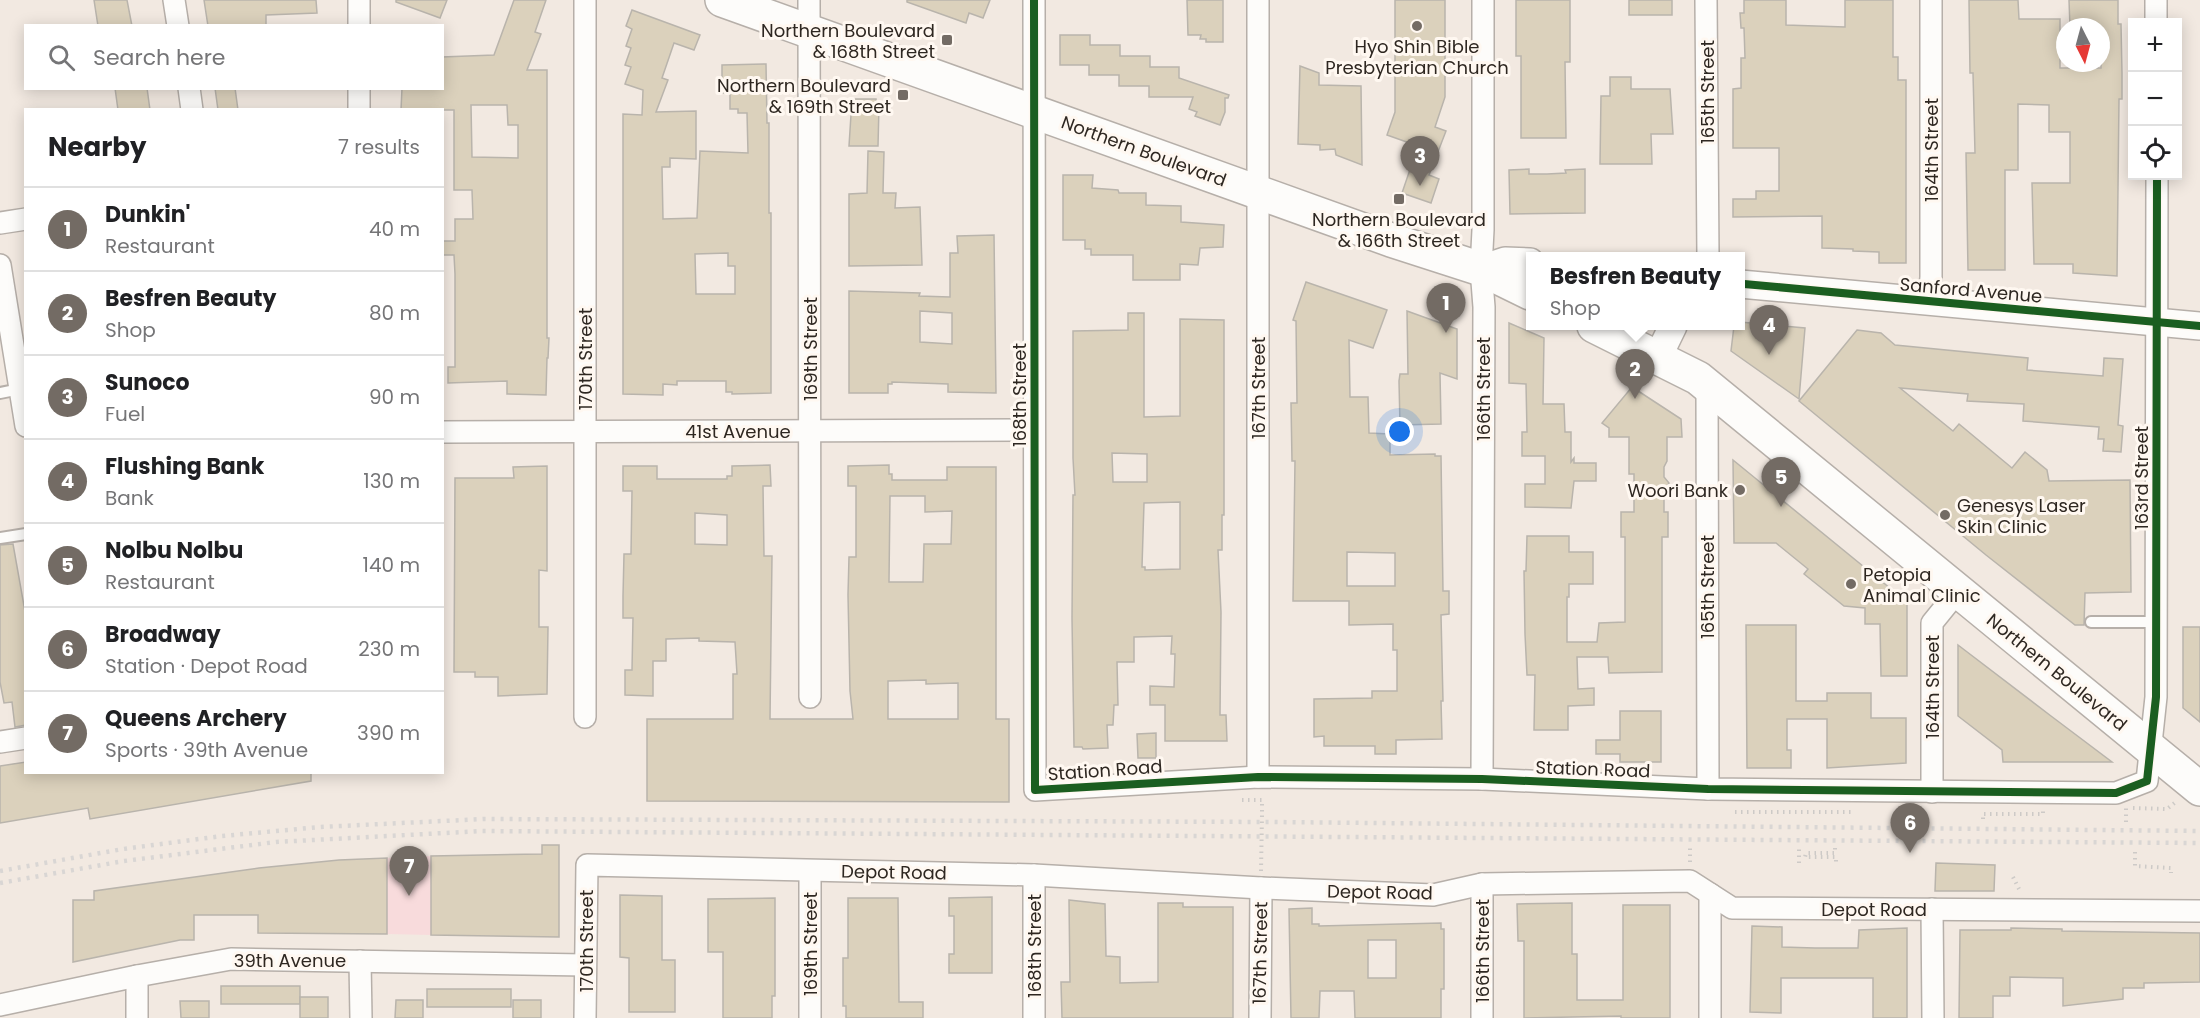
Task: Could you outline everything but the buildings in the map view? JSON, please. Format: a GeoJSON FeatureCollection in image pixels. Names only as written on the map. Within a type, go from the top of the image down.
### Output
{"type":"FeatureCollection","features":[{"type":"Feature","properties":{"kind":"main road","name":"Northern Boulevard"},"geometry":{"type":"LineString","coordinates":[[722,0],[809,16],[1033,112],[1390,240],[1481,269],[1526,291]]}},
{"type":"Feature","properties":{"kind":"main road","name":"Northern Boulevard"},"geometry":{"type":"LineString","coordinates":[[1602,330],[1658,357],[1702,382],[2150,748],[2189,795]]}},
{"type":"Feature","properties":{"kind":"street"},"geometry":{"type":"LineString","coordinates":[[174,0],[178,24]]}},
{"type":"Feature","properties":{"kind":"street"},"geometry":{"type":"LineString","coordinates":[[359,0],[359,24]]}},
{"type":"Feature","properties":{"kind":"street","name":"170th Street"},"geometry":{"type":"LineString","coordinates":[[585,0],[585,717]]}},
{"type":"Feature","properties":{"kind":"street","name":"168th Street"},"geometry":{"type":"LineString","coordinates":[[1034,0],[1035,790]]}},
{"type":"Feature","properties":{"kind":"street","name":"167th Street"},"geometry":{"type":"LineString","coordinates":[[1258,0],[1258,777]]}},
{"type":"Feature","properties":{"kind":"street","name":"166th Street"},"geometry":{"type":"LineString","coordinates":[[1482,779],[1483,0]]}},
{"type":"Feature","properties":{"kind":"street","name":"165th Street"},"geometry":{"type":"LineString","coordinates":[[1706,0],[1708,252]]}},
{"type":"Feature","properties":{"kind":"street","name":"164th Street"},"geometry":{"type":"LineString","coordinates":[[1929,300],[1931,278],[1931,0]]}},
{"type":"Feature","properties":{"kind":"street"},"geometry":{"type":"LineString","coordinates":[[2156,0],[2156,18]]}},
{"type":"Feature","properties":{"kind":"street","name":"169th Street"},"geometry":{"type":"LineString","coordinates":[[809,16],[810,697]]}},
{"type":"Feature","properties":{"kind":"street"},"geometry":{"type":"LineString","coordinates":[[189,90],[192,108]]}},
{"type":"Feature","properties":{"kind":"street"},"geometry":{"type":"LineString","coordinates":[[359,90],[359,108]]}},
{"type":"Feature","properties":{"kind":"street","name":"163rd Street"},"geometry":{"type":"LineString","coordinates":[[2147,781],[2156,697],[2157,180]]}},
{"type":"Feature","properties":{"kind":"street"},"geometry":{"type":"LineString","coordinates":[[0,223],[24,219]]}},
{"type":"Feature","properties":{"kind":"street"},"geometry":{"type":"LineString","coordinates":[[1481,269],[1505,261],[1526,262]]}},
{"type":"Feature","properties":{"kind":"street"},"geometry":{"type":"LineString","coordinates":[[0,266],[10,391],[24,422]]}},
{"type":"Feature","properties":{"kind":"street","name":"Sanford Avenue"},"geometry":{"type":"LineString","coordinates":[[1745,285],[2200,326]]}},
{"type":"Feature","properties":{"kind":"street"},"geometry":{"type":"LineString","coordinates":[[1658,357],[1671,330]]}},
{"type":"Feature","properties":{"kind":"street","name":"165th Street"},"geometry":{"type":"LineString","coordinates":[[1702,382],[1708,789]]}},
{"type":"Feature","properties":{"kind":"street","name":"41st Avenue"},"geometry":{"type":"LineString","coordinates":[[444,432],[1034,430]]}},
{"type":"Feature","properties":{"kind":"street","name":"164th Street"},"geometry":{"type":"LineString","coordinates":[[1932,792],[1932,623],[1958,591]]}},
{"type":"Feature","properties":{"kind":"street"},"geometry":{"type":"LineString","coordinates":[[0,742],[24,738]]}},
{"type":"Feature","properties":{"kind":"street","name":"Station Road"},"geometry":{"type":"LineString","coordinates":[[1035,790],[1258,777],[1482,779],[1708,789],[2116,793],[2147,781]]}},
{"type":"Feature","properties":{"kind":"street","name":"170th Street"},"geometry":{"type":"LineString","coordinates":[[585,1018],[586,865]]}},
{"type":"Feature","properties":{"kind":"street","name":"Depot Road"},"geometry":{"type":"LineString","coordinates":[[586,865],[1261,879],[1433,895],[1482,884],[1690,881],[1732,908],[2200,911]]}},
{"type":"Feature","properties":{"kind":"street","name":"169th Street"},"geometry":{"type":"LineString","coordinates":[[810,871],[810,1018]]}},
{"type":"Feature","properties":{"kind":"street","name":"168th Street"},"geometry":{"type":"LineString","coordinates":[[1034,875],[1034,1018]]}},
{"type":"Feature","properties":{"kind":"street","name":"167th Street"},"geometry":{"type":"LineString","coordinates":[[1260,1018],[1261,879]]}},
{"type":"Feature","properties":{"kind":"street","name":"166th Street"},"geometry":{"type":"LineString","coordinates":[[1482,884],[1482,1018]]}},
{"type":"Feature","properties":{"kind":"street"},"geometry":{"type":"LineString","coordinates":[[1710,894],[1710,1018]]}},
{"type":"Feature","properties":{"kind":"street"},"geometry":{"type":"LineString","coordinates":[[1932,909],[1933,1018]]}},
{"type":"Feature","properties":{"kind":"street","name":"39th Avenue"},"geometry":{"type":"LineString","coordinates":[[0,1005],[231,959],[585,965]]}},
{"type":"Feature","properties":{"kind":"street"},"geometry":{"type":"LineString","coordinates":[[360,961],[361,1018]]}},
{"type":"Feature","properties":{"kind":"street"},"geometry":{"type":"LineString","coordinates":[[137,976],[137,1018]]}},
{"type":"Feature","properties":{"kind":"lane"},"geometry":{"type":"LineString","coordinates":[[0,538],[24,534]]}},
{"type":"Feature","properties":{"kind":"lane"},"geometry":{"type":"LineString","coordinates":[[2091,622],[2156,622]]}},
{"type":"Feature","properties":{"kind":"path"},"geometry":{"type":"LineString","coordinates":[[2126,822],[2126,808],[2167,810],[2189,795]]}},
{"type":"Feature","properties":{"kind":"path"},"geometry":{"type":"LineString","coordinates":[[1242,800],[1262,800],[1261,879]]}},
{"type":"Feature","properties":{"kind":"path"},"geometry":{"type":"LineString","coordinates":[[1689,869],[1690,847]]}},
{"type":"Feature","properties":{"kind":"path"},"geometry":{"type":"LineString","coordinates":[[1799,848],[1799,863]]}},
{"type":"Feature","properties":{"kind":"path"},"geometry":{"type":"LineString","coordinates":[[1835,848],[1835,854],[1806,854],[1805,857],[1836,857],[1836,863]]}},
{"type":"Feature","properties":{"kind":"path"},"geometry":{"type":"LineString","coordinates":[[2135,852],[2135,866],[2171,868],[2171,873]]}},
{"type":"Feature","properties":{"kind":"path"},"geometry":{"type":"LineString","coordinates":[[2013,877],[2019,889]]}},
{"type":"Feature","properties":{"kind":"shaded area"},"geometry":{"type":"Polygon","coordinates":[[[431,856],[431,935],[387,934],[387,858],[431,856]]]}},
{"type":"Feature","properties":{"kind":"railway"},"geometry":{"type":"LineString","coordinates":[[0,871],[123,849],[222,836],[320,827],[484,819],[1272,822],[2200,831]]}},
{"type":"Feature","properties":{"kind":"railway"},"geometry":{"type":"LineString","coordinates":[[0,883],[124,861],[276,842],[482,831],[2200,843]]}},
{"type":"Feature","properties":{"kind":"cycle path"},"geometry":{"type":"LineString","coordinates":[[1034,0],[1035,790],[1258,777],[1482,779],[1708,789],[2116,793],[2147,781],[2156,697],[2157,180]]}},
{"type":"Feature","properties":{"kind":"cycle path"},"geometry":{"type":"LineString","coordinates":[[1745,284],[2200,326]]}},
{"type":"Feature","properties":{"kind":"place","name":"Hyo Shin Bible Presbyterian Church"},"geometry":{"type":"Point","coordinates":[1417,26]}},
{"type":"Feature","properties":{"kind":"place","name":"Northern Boulevard & 168th Street"},"geometry":{"type":"Point","coordinates":[947,40]}},
{"type":"Feature","properties":{"kind":"place","name":"Northern Boulevard & 169th Street"},"geometry":{"type":"Point","coordinates":[903,95]}},
{"type":"Feature","properties":{"kind":"place","name":"Sunoco"},"geometry":{"type":"Point","coordinates":[1420,186]}},
{"type":"Feature","properties":{"kind":"place","name":"Northern Boulevard & 166th Street"},"geometry":{"type":"Point","coordinates":[1399,199]}},
{"type":"Feature","properties":{"kind":"place","name":"Dunkin'"},"geometry":{"type":"Point","coordinates":[1446,333]}},
{"type":"Feature","properties":{"kind":"place","name":"Flushing Bank"},"geometry":{"type":"Point","coordinates":[1769,355]}},
{"type":"Feature","properties":{"kind":"place","name":"Besfren Beauty"},"geometry":{"type":"Point","coordinates":[1635,399]}},
{"type":"Feature","properties":{"kind":"place","name":"Woori Bank"},"geometry":{"type":"Point","coordinates":[1740,490]}},
{"type":"Feature","properties":{"kind":"place","name":"Nolbu Nolbu"},"geometry":{"type":"Point","coordinates":[1781,507]}},
{"type":"Feature","properties":{"kind":"place","name":"Genesys Laser Skin Clinic"},"geometry":{"type":"Point","coordinates":[1945,515]}},
{"type":"Feature","properties":{"kind":"place","name":"Petopia Animal Clinic"},"geometry":{"type":"Point","coordinates":[1851,584]}},
{"type":"Feature","properties":{"kind":"place","name":"Broadway"},"geometry":{"type":"Point","coordinates":[1910,853]}},
{"type":"Feature","properties":{"kind":"place","name":"Queens Archery"},"geometry":{"type":"Point","coordinates":[409,896]}}]}
